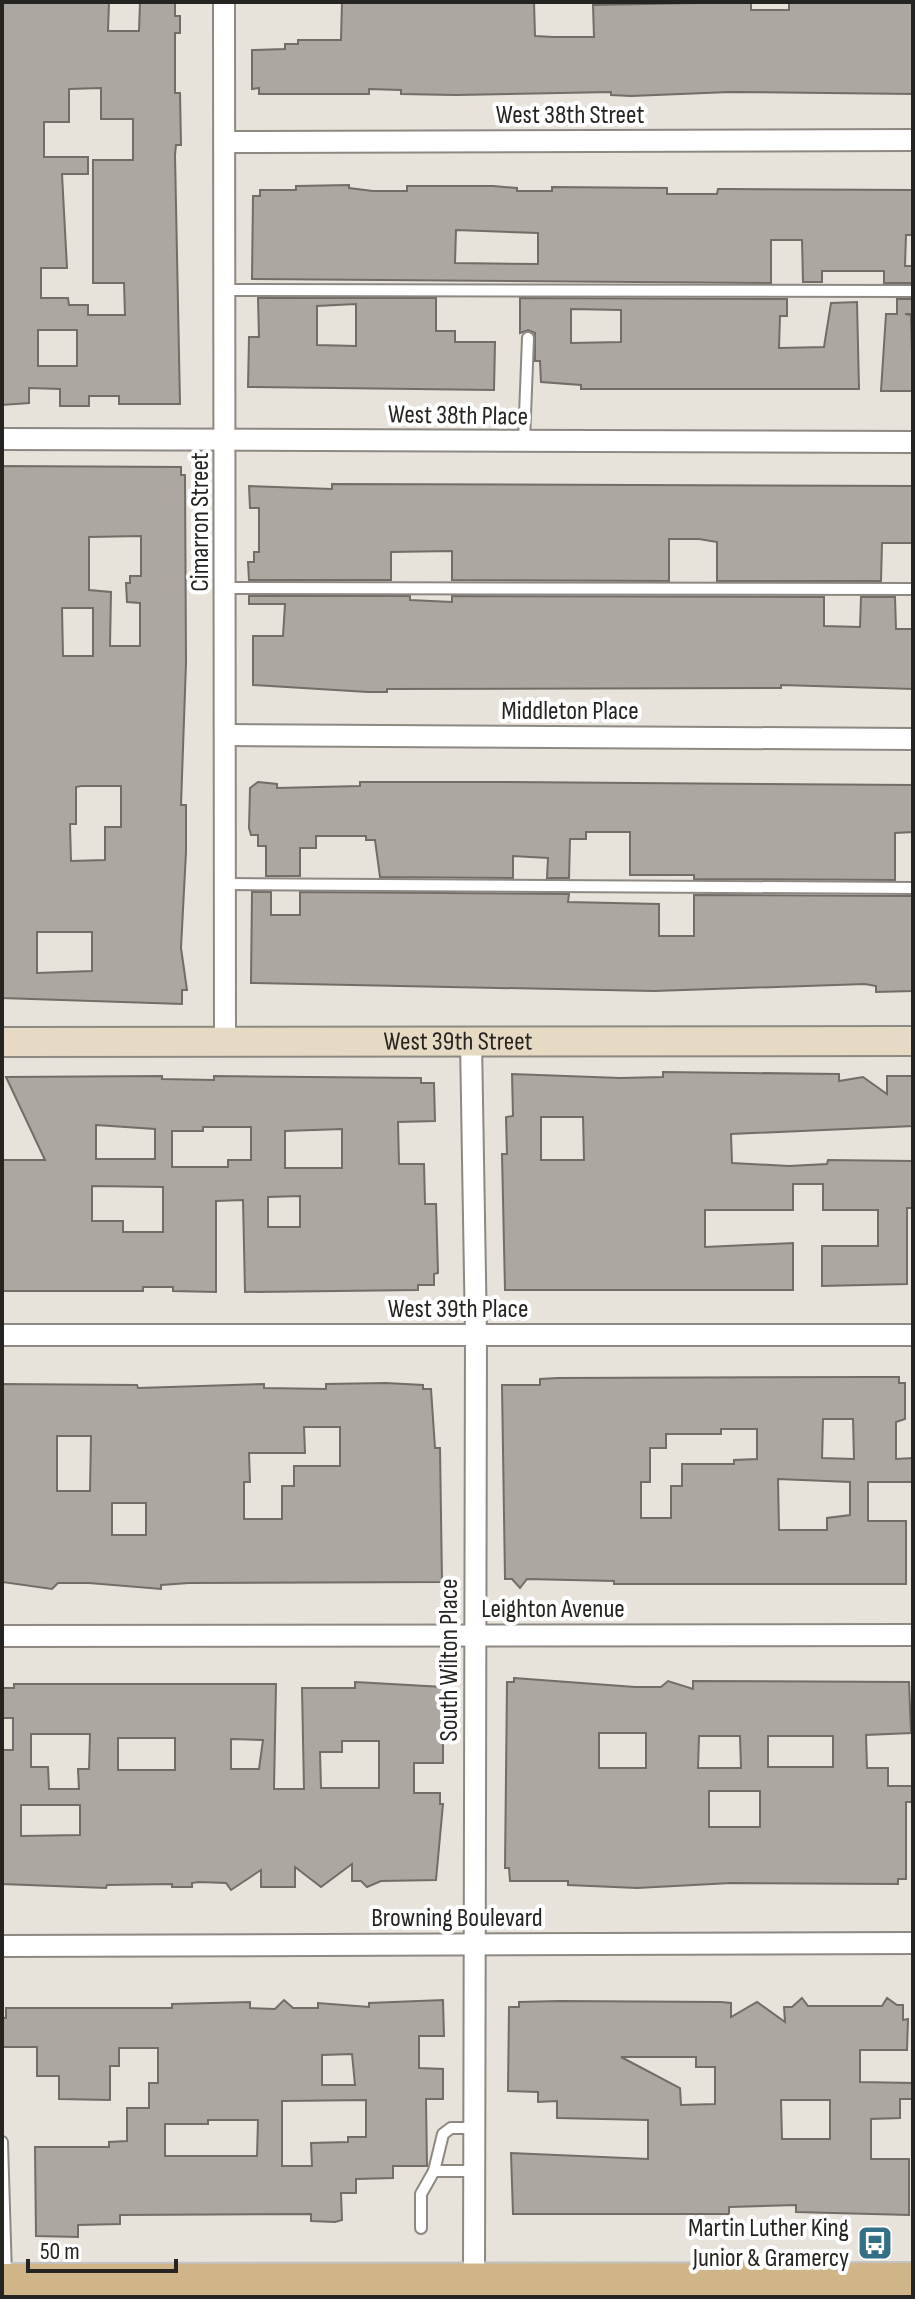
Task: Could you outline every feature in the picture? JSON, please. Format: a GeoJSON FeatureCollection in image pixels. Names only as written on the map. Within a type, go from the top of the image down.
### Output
{"type":"FeatureCollection","features":[{"type":"Feature","properties":{"kind":"main road"},"geometry":{"type":"LineString","coordinates":[[4,2280],[474,2279],[841,2288],[913,2279]]}},
{"type":"Feature","properties":{"kind":"street","name":"Cimarron Street"},"geometry":{"type":"LineString","coordinates":[[224,2],[228,884],[225,1042]]}},
{"type":"Feature","properties":{"kind":"street","name":"West 38th Street"},"geometry":{"type":"LineString","coordinates":[[227,142],[913,140]]}},
{"type":"Feature","properties":{"kind":"street","name":"West 38th Place"},"geometry":{"type":"LineString","coordinates":[[2,439],[913,442]]}},
{"type":"Feature","properties":{"kind":"street","name":"Middleton Place"},"geometry":{"type":"LineString","coordinates":[[227,735],[913,739]]}},
{"type":"Feature","properties":{"kind":"street","name":"South Wilton Place"},"geometry":{"type":"LineString","coordinates":[[471,1041],[476,1335],[474,2279]]}},
{"type":"Feature","properties":{"kind":"street","name":"West 39th Street"},"geometry":{"type":"LineString","coordinates":[[2,1042],[913,1041]]}},
{"type":"Feature","properties":{"kind":"street","name":"West 39th Place"},"geometry":{"type":"LineString","coordinates":[[2,1335],[913,1335]]}},
{"type":"Feature","properties":{"kind":"street","name":"Leighton Avenue"},"geometry":{"type":"LineString","coordinates":[[2,1636],[913,1635]]}},
{"type":"Feature","properties":{"kind":"street","name":"Browning Boulevard"},"geometry":{"type":"LineString","coordinates":[[2,1946],[913,1943]]}},
{"type":"Feature","properties":{"kind":"lane"},"geometry":{"type":"LineString","coordinates":[[226,290],[913,291]]}},
{"type":"Feature","properties":{"kind":"lane"},"geometry":{"type":"LineString","coordinates":[[524,443],[528,338]]}},
{"type":"Feature","properties":{"kind":"lane"},"geometry":{"type":"LineString","coordinates":[[226,588],[913,589]]}},
{"type":"Feature","properties":{"kind":"lane"},"geometry":{"type":"LineString","coordinates":[[228,884],[913,888]]}},
{"type":"Feature","properties":{"kind":"lane"},"geometry":{"type":"LineString","coordinates":[[421,2228],[421,2194],[434,2171],[443,2134],[451,2128],[473,2128]]}},
{"type":"Feature","properties":{"kind":"lane"},"geometry":{"type":"LineString","coordinates":[[2,2142],[4,2280]]}},
{"type":"Feature","properties":{"kind":"lane"},"geometry":{"type":"LineString","coordinates":[[434,2171],[473,2171]]}},
{"type":"Feature","properties":{"kind":"building"},"geometry":{"type":"Polygon","coordinates":[[[2,2],[109,2],[108,31],[139,31],[140,2],[175,2],[175,16],[180,16],[180,33],[175,33],[175,93],[180,93],[181,145],[176,145],[175,155],[180,404],[119,404],[119,396],[89,396],[89,406],[60,406],[60,389],[29,388],[29,403],[2,405],[2,2]],[[101,88],[69,89],[69,122],[44,122],[44,157],[88,157],[88,174],[62,174],[67,268],[41,268],[41,298],[68,298],[69,305],[88,305],[88,315],[125,315],[124,283],[93,283],[93,160],[133,160],[133,119],[101,119],[101,88]],[[38,330],[38,366],[77,366],[77,330],[38,330]]]}},
{"type":"Feature","properties":{"kind":"building"},"geometry":{"type":"Polygon","coordinates":[[[342,2],[534,2],[535,36],[594,37],[593,5],[751,2],[751,10],[789,10],[789,2],[913,2],[913,94],[730,92],[631,96],[611,95],[611,92],[456,95],[401,94],[401,90],[369,89],[369,94],[259,94],[259,88],[252,89],[252,50],[285,49],[285,44],[298,44],[298,40],[341,40],[342,2]]]}},
{"type":"Feature","properties":{"kind":"building"},"geometry":{"type":"Polygon","coordinates":[[[349,185],[349,188],[373,191],[407,191],[407,186],[493,186],[517,188],[517,191],[552,191],[552,187],[667,188],[667,194],[717,194],[718,189],[913,190],[913,235],[906,235],[905,266],[913,266],[913,283],[884,283],[884,271],[822,271],[822,282],[803,282],[802,240],[771,240],[771,283],[252,279],[253,196],[260,196],[260,190],[296,190],[296,186],[349,185]],[[456,230],[455,263],[538,264],[538,233],[456,230]]]}},
{"type":"Feature","properties":{"kind":"building"},"geometry":{"type":"Polygon","coordinates":[[[258,298],[436,298],[436,331],[455,331],[455,342],[495,342],[494,390],[248,387],[249,337],[259,337],[258,298]],[[356,304],[317,306],[317,345],[356,346],[356,304]]]}},
{"type":"Feature","properties":{"kind":"building"},"geometry":{"type":"Polygon","coordinates":[[[520,298],[787,299],[787,316],[780,316],[779,348],[824,347],[831,303],[857,302],[859,389],[581,389],[581,385],[541,382],[540,361],[535,361],[535,333],[528,330],[520,333],[520,298]],[[571,309],[571,343],[621,342],[621,310],[571,309]]]}},
{"type":"Feature","properties":{"kind":"building"},"geometry":{"type":"Polygon","coordinates":[[[897,299],[913,299],[913,314],[905,314],[911,315],[913,391],[881,391],[886,314],[897,314],[897,299]]]}},
{"type":"Feature","properties":{"kind":"building"},"geometry":{"type":"Polygon","coordinates":[[[2,466],[181,467],[181,475],[185,475],[186,663],[181,805],[186,805],[186,852],[181,948],[187,990],[182,990],[182,1004],[2,998],[2,466]],[[141,536],[89,537],[89,590],[111,592],[110,646],[140,646],[140,603],[127,602],[126,583],[130,583],[130,576],[141,576],[141,536]],[[62,608],[63,656],[93,656],[93,608],[62,608]],[[121,786],[76,787],[76,824],[70,824],[71,861],[105,860],[105,827],[121,827],[121,786]],[[37,932],[37,973],[92,971],[92,932],[37,932]]]}},
{"type":"Feature","properties":{"kind":"building"},"geometry":{"type":"Polygon","coordinates":[[[332,484],[913,486],[913,543],[882,543],[881,581],[717,581],[717,542],[699,539],[669,539],[669,581],[452,580],[452,551],[391,552],[391,580],[249,580],[248,562],[254,562],[254,552],[259,552],[259,508],[250,508],[249,486],[332,489],[332,484]]]}},
{"type":"Feature","properties":{"kind":"building"},"geometry":{"type":"Polygon","coordinates":[[[249,596],[410,596],[410,600],[452,602],[452,596],[824,597],[824,626],[860,627],[861,597],[895,597],[896,629],[913,629],[913,689],[781,685],[781,688],[387,689],[387,692],[368,692],[253,685],[253,636],[283,636],[285,604],[249,604],[249,596]]]}},
{"type":"Feature","properties":{"kind":"building"},"geometry":{"type":"Polygon","coordinates":[[[258,782],[277,784],[277,788],[360,786],[360,782],[913,785],[913,832],[895,833],[895,880],[694,879],[694,875],[630,875],[630,832],[586,832],[586,839],[570,839],[569,878],[547,878],[548,858],[513,856],[513,878],[380,877],[375,840],[366,840],[366,836],[316,836],[316,848],[300,848],[300,876],[266,876],[266,846],[258,846],[258,835],[251,835],[249,828],[250,788],[258,782]]]}},
{"type":"Feature","properties":{"kind":"building"},"geometry":{"type":"Polygon","coordinates":[[[252,892],[271,892],[271,915],[300,915],[300,892],[569,894],[568,902],[659,904],[659,936],[694,936],[694,895],[913,896],[913,991],[876,992],[876,986],[865,984],[654,991],[251,983],[252,892]]]}},
{"type":"Feature","properties":{"kind":"building"},"geometry":{"type":"Polygon","coordinates":[[[663,1072],[839,1074],[839,1081],[863,1077],[887,1094],[887,1076],[913,1076],[913,1126],[731,1134],[732,1163],[789,1166],[827,1164],[828,1160],[913,1161],[913,1208],[907,1208],[907,1284],[822,1286],[822,1246],[878,1246],[878,1210],[823,1210],[823,1184],[793,1184],[793,1210],[705,1210],[705,1247],[793,1243],[793,1290],[505,1290],[502,1154],[507,1154],[506,1117],[513,1116],[512,1074],[663,1077],[663,1072]],[[541,1117],[541,1160],[584,1160],[583,1117],[541,1117]]]}},
{"type":"Feature","properties":{"kind":"building"},"geometry":{"type":"Polygon","coordinates":[[[162,1076],[162,1079],[214,1080],[214,1076],[421,1078],[421,1083],[434,1083],[435,1121],[398,1122],[399,1164],[424,1164],[425,1204],[436,1204],[438,1273],[434,1274],[434,1285],[418,1285],[418,1290],[245,1292],[243,1200],[216,1201],[216,1292],[173,1291],[173,1287],[143,1287],[143,1291],[2,1291],[2,1160],[45,1160],[6,1077],[162,1076]],[[96,1125],[96,1159],[155,1159],[155,1129],[96,1125]],[[203,1127],[203,1131],[172,1131],[172,1167],[228,1167],[228,1160],[251,1160],[251,1127],[203,1127]],[[342,1129],[285,1131],[285,1168],[342,1168],[342,1129]],[[92,1186],[92,1221],[123,1221],[123,1232],[163,1232],[163,1187],[92,1186]],[[300,1196],[268,1197],[268,1227],[300,1227],[300,1196]]]}},
{"type":"Feature","properties":{"kind":"building"},"geometry":{"type":"Polygon","coordinates":[[[899,1377],[899,1383],[905,1383],[905,1419],[896,1422],[896,1459],[913,1458],[913,1482],[868,1482],[868,1521],[906,1521],[906,1584],[614,1584],[614,1581],[527,1579],[520,1588],[512,1579],[505,1579],[502,1385],[540,1385],[540,1379],[899,1377]],[[823,1419],[822,1458],[854,1459],[853,1419],[823,1419]],[[721,1429],[721,1434],[666,1434],[666,1448],[650,1448],[650,1482],[641,1482],[641,1518],[671,1518],[671,1486],[682,1486],[682,1464],[734,1464],[734,1460],[757,1459],[757,1429],[721,1429]],[[778,1479],[779,1530],[827,1530],[827,1518],[850,1515],[850,1482],[778,1479]]]}},
{"type":"Feature","properties":{"kind":"building"},"geometry":{"type":"Polygon","coordinates":[[[386,1383],[423,1385],[423,1389],[431,1389],[435,1448],[440,1448],[442,1582],[189,1583],[161,1585],[161,1589],[58,1583],[52,1589],[2,1582],[2,1384],[137,1385],[138,1388],[264,1384],[264,1388],[326,1389],[326,1384],[386,1383]],[[304,1427],[305,1453],[249,1453],[250,1482],[244,1482],[244,1519],[282,1519],[282,1486],[294,1486],[294,1466],[340,1466],[340,1427],[304,1427]],[[57,1436],[57,1491],[90,1491],[91,1436],[57,1436]],[[112,1503],[112,1535],[146,1535],[146,1503],[112,1503]]]}},
{"type":"Feature","properties":{"kind":"building"},"geometry":{"type":"Polygon","coordinates":[[[514,1678],[661,1687],[668,1681],[693,1689],[693,1681],[909,1682],[911,1733],[866,1735],[867,1768],[888,1768],[888,1786],[913,1786],[913,1802],[906,1802],[906,1879],[898,1879],[898,1884],[731,1883],[637,1888],[568,1885],[568,1881],[510,1881],[509,1868],[505,1868],[507,1682],[514,1682],[514,1678]],[[599,1733],[599,1768],[646,1768],[646,1733],[599,1733]],[[699,1736],[698,1768],[741,1768],[740,1736],[699,1736]],[[768,1736],[768,1767],[833,1767],[833,1736],[768,1736]],[[709,1791],[709,1827],[760,1827],[760,1791],[709,1791]]]}},
{"type":"Feature","properties":{"kind":"building"},"geometry":{"type":"Polygon","coordinates":[[[355,1682],[443,1687],[443,1763],[414,1763],[414,1793],[440,1793],[440,1804],[443,1804],[436,1880],[381,1881],[367,1887],[361,1881],[352,1881],[352,1864],[321,1887],[295,1867],[295,1887],[261,1887],[261,1870],[231,1890],[226,1883],[199,1882],[192,1883],[192,1887],[172,1887],[172,1884],[107,1885],[106,1888],[2,1884],[2,1750],[13,1750],[13,1718],[2,1718],[2,1688],[14,1688],[14,1684],[276,1684],[274,1789],[304,1789],[302,1688],[355,1688],[355,1682]],[[31,1734],[31,1767],[48,1767],[49,1789],[79,1789],[78,1769],[89,1769],[90,1734],[31,1734]],[[118,1738],[118,1770],[175,1770],[175,1738],[118,1738]],[[231,1739],[231,1769],[259,1769],[263,1740],[231,1739]],[[342,1741],[342,1752],[320,1752],[321,1788],[379,1788],[379,1741],[342,1741]],[[21,1805],[21,1836],[80,1835],[80,1805],[21,1805]]]}},
{"type":"Feature","properties":{"kind":"building"},"geometry":{"type":"Polygon","coordinates":[[[802,1998],[808,2006],[882,2006],[887,1998],[897,2005],[903,2005],[903,2020],[908,2019],[907,2050],[860,2050],[860,2082],[913,2083],[913,2099],[900,2099],[900,2118],[871,2119],[871,2159],[909,2159],[909,2215],[796,2212],[796,2205],[729,2207],[729,2214],[513,2214],[511,2153],[648,2159],[648,2120],[557,2118],[557,2101],[538,2102],[538,2092],[508,2091],[509,2007],[519,2007],[519,2002],[559,2001],[721,2002],[731,2003],[731,2017],[757,2002],[785,2022],[784,2007],[792,2007],[802,1998]],[[621,2057],[680,2088],[681,2105],[715,2104],[715,2067],[696,2067],[696,2057],[621,2057]],[[781,2100],[782,2139],[830,2139],[830,2100],[781,2100]]]}},
{"type":"Feature","properties":{"kind":"building"},"geometry":{"type":"Polygon","coordinates":[[[284,2000],[293,2008],[318,2008],[318,2003],[369,2007],[369,2003],[443,2000],[444,2036],[419,2036],[419,2068],[443,2069],[443,2099],[426,2099],[427,2166],[393,2166],[393,2178],[356,2179],[356,2193],[341,2193],[342,2220],[335,2222],[311,2221],[311,2214],[120,2215],[120,2224],[78,2225],[78,2237],[36,2236],[35,2147],[109,2147],[109,2142],[127,2141],[127,2108],[149,2108],[149,2083],[158,2083],[158,2048],[119,2048],[119,2066],[110,2066],[110,2100],[59,2099],[59,2076],[37,2076],[37,2047],[2,2047],[2,2018],[6,2018],[6,2008],[172,2008],[172,2004],[250,2002],[250,2008],[275,2009],[284,2000]],[[352,2054],[322,2055],[322,2085],[355,2085],[352,2054]],[[366,2100],[282,2101],[282,2166],[312,2166],[311,2143],[348,2142],[348,2137],[366,2137],[366,2100]],[[208,2120],[208,2124],[165,2124],[165,2156],[257,2156],[258,2120],[208,2120]]]}},
{"type":"Feature","properties":{"kind":"place","name":"Martin Luther King Junior & Gramercy"},"geometry":{"type":"Point","coordinates":[875,2243]}}]}
